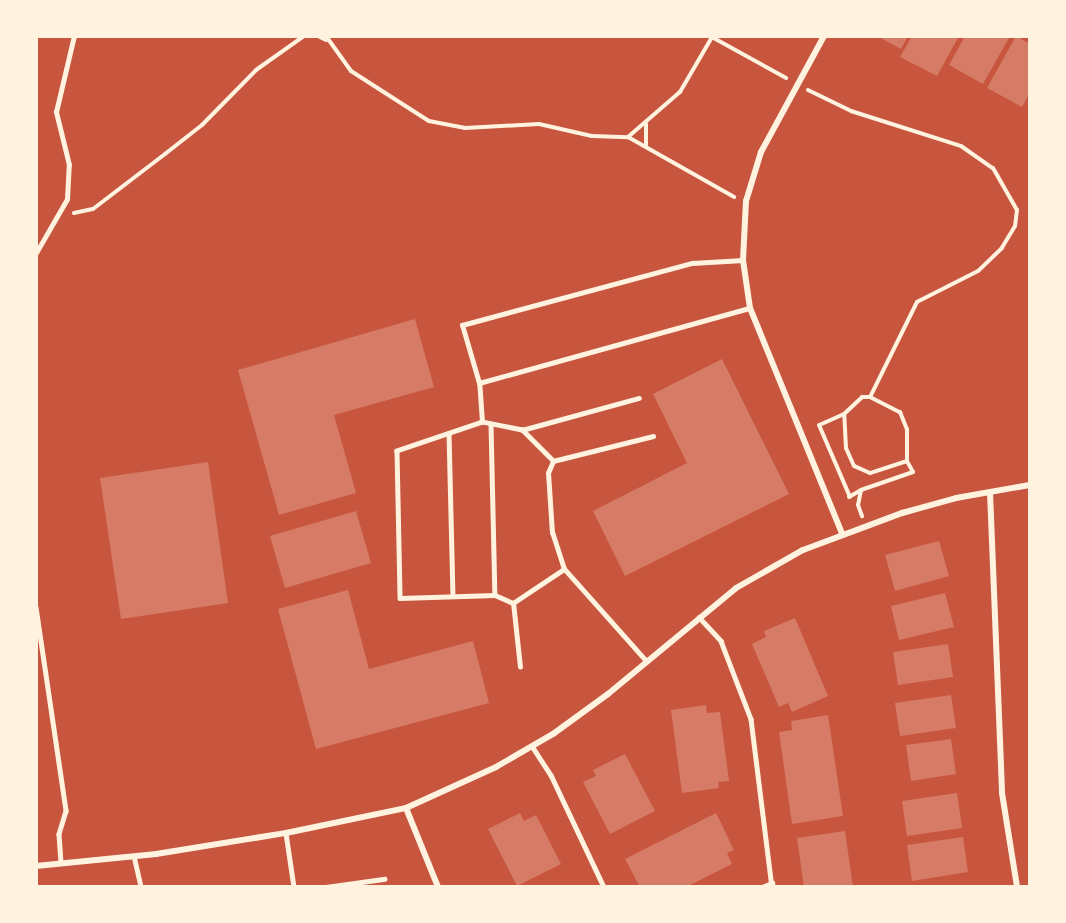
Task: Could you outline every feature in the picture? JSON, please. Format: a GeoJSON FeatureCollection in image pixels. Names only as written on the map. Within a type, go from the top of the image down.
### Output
{"type":"FeatureCollection","features":[{"type":"Feature","properties":{"kind":"street"},"geometry":{"type":"LineString","coordinates":[[824,36],[761,152],[746,201],[743,260],[750,308],[842,533]]}},
{"type":"Feature","properties":{"kind":"street"},"geometry":{"type":"LineString","coordinates":[[36,866],[134,856],[286,833],[406,808],[532,746],[608,694],[699,617],[761,573],[842,533],[956,498],[1030,485]]}},
{"type":"Feature","properties":{"kind":"street"},"geometry":{"type":"LineString","coordinates":[[990,492],[1002,793],[1017,887]]}},
{"type":"Feature","properties":{"kind":"street"},"geometry":{"type":"LineString","coordinates":[[406,808],[438,887]]}},
{"type":"Feature","properties":{"kind":"lane"},"geometry":{"type":"LineString","coordinates":[[36,253],[67,199],[69,165],[56,112],[74,36]]}},
{"type":"Feature","properties":{"kind":"lane"},"geometry":{"type":"LineString","coordinates":[[482,422],[479,383],[462,325],[692,263],[743,260]]}},
{"type":"Feature","properties":{"kind":"lane"},"geometry":{"type":"LineString","coordinates":[[479,383],[750,308]]}},
{"type":"Feature","properties":{"kind":"lane"},"geometry":{"type":"LineString","coordinates":[[513,603],[495,595],[400,598],[396,451],[482,422],[522,430],[639,398]]}},
{"type":"Feature","properties":{"kind":"lane"},"geometry":{"type":"LineString","coordinates":[[491,424],[495,595]]}},
{"type":"Feature","properties":{"kind":"lane"},"geometry":{"type":"LineString","coordinates":[[522,430],[553,461]]}},
{"type":"Feature","properties":{"kind":"lane"},"geometry":{"type":"LineString","coordinates":[[449,433],[453,596]]}},
{"type":"Feature","properties":{"kind":"lane"},"geometry":{"type":"LineString","coordinates":[[553,461],[653,436]]}},
{"type":"Feature","properties":{"kind":"lane"},"geometry":{"type":"LineString","coordinates":[[553,461],[548,473],[552,533],[564,569],[646,661]]}},
{"type":"Feature","properties":{"kind":"lane"},"geometry":{"type":"LineString","coordinates":[[513,603],[564,569]]}},
{"type":"Feature","properties":{"kind":"lane"},"geometry":{"type":"LineString","coordinates":[[513,603],[520,667]]}},
{"type":"Feature","properties":{"kind":"lane"},"geometry":{"type":"LineString","coordinates":[[36,607],[66,811],[59,834],[62,863]]}},
{"type":"Feature","properties":{"kind":"lane"},"geometry":{"type":"LineString","coordinates":[[699,617],[721,642],[751,719],[772,885],[762,887]]}},
{"type":"Feature","properties":{"kind":"lane"},"geometry":{"type":"LineString","coordinates":[[532,746],[551,775],[604,887]]}},
{"type":"Feature","properties":{"kind":"lane"},"geometry":{"type":"LineString","coordinates":[[286,833],[294,887]]}},
{"type":"Feature","properties":{"kind":"lane"},"geometry":{"type":"LineString","coordinates":[[134,856],[141,887]]}},
{"type":"Feature","properties":{"kind":"lane"},"geometry":{"type":"LineString","coordinates":[[326,887],[384,879]]}},
{"type":"Feature","properties":{"kind":"path"},"geometry":{"type":"LineString","coordinates":[[59,216],[93,209],[202,125],[256,70],[304,36]]}},
{"type":"Feature","properties":{"kind":"path"},"geometry":{"type":"LineString","coordinates":[[318,36],[326,38],[363,81],[429,121],[465,128],[539,124],[592,136],[628,137],[646,145],[729,195]]}},
{"type":"Feature","properties":{"kind":"path"},"geometry":{"type":"LineString","coordinates":[[628,137],[646,124],[680,92],[711,37],[851,111],[961,146],[993,168],[1017,210],[1015,226],[1002,248],[978,271],[917,302],[870,397]]}},
{"type":"Feature","properties":{"kind":"path"},"geometry":{"type":"LineString","coordinates":[[646,124],[646,145]]}},
{"type":"Feature","properties":{"kind":"path"},"geometry":{"type":"LineString","coordinates":[[831,504],[850,497],[861,490],[913,472],[907,461],[907,429],[900,412],[870,397],[862,397],[844,414],[819,425],[850,497]]}},
{"type":"Feature","properties":{"kind":"path"},"geometry":{"type":"LineString","coordinates":[[844,414],[846,448],[854,466],[870,473],[907,461]]}},
{"type":"Feature","properties":{"kind":"path"},"geometry":{"type":"LineString","coordinates":[[858,505],[861,490]]}},
{"type":"Feature","properties":{"kind":"building"},"geometry":{"type":"Polygon","coordinates":[[[877,36],[908,36],[901,49],[877,36]]]}},
{"type":"Feature","properties":{"kind":"building"},"geometry":{"type":"Polygon","coordinates":[[[912,36],[959,36],[937,76],[900,57],[912,36]]]}},
{"type":"Feature","properties":{"kind":"building"},"geometry":{"type":"Polygon","coordinates":[[[965,36],[1010,36],[983,84],[949,65],[965,36]]]}},
{"type":"Feature","properties":{"kind":"building"},"geometry":{"type":"Polygon","coordinates":[[[1016,36],[1030,44],[1030,92],[1022,107],[987,88],[1016,36]]]}},
{"type":"Feature","properties":{"kind":"building"},"geometry":{"type":"Polygon","coordinates":[[[415,319],[434,387],[334,415],[356,493],[279,515],[238,370],[415,319]]]}},
{"type":"Feature","properties":{"kind":"building"},"geometry":{"type":"Polygon","coordinates":[[[722,359],[789,494],[625,576],[593,511],[687,463],[653,394],[722,359]]]}},
{"type":"Feature","properties":{"kind":"building"},"geometry":{"type":"Polygon","coordinates":[[[208,462],[228,603],[121,619],[100,478],[208,462]]]}},
{"type":"Feature","properties":{"kind":"building"},"geometry":{"type":"Polygon","coordinates":[[[356,511],[371,563],[285,588],[270,536],[356,511]]]}},
{"type":"Feature","properties":{"kind":"building"},"geometry":{"type":"Polygon","coordinates":[[[939,541],[949,576],[895,591],[885,555],[939,541]]]}},
{"type":"Feature","properties":{"kind":"building"},"geometry":{"type":"Polygon","coordinates":[[[348,590],[369,669],[473,641],[489,703],[316,749],[278,609],[348,590]]]}},
{"type":"Feature","properties":{"kind":"building"},"geometry":{"type":"Polygon","coordinates":[[[945,593],[954,627],[899,640],[891,606],[945,593]]]}},
{"type":"Feature","properties":{"kind":"building"},"geometry":{"type":"Polygon","coordinates":[[[795,618],[828,696],[792,712],[788,703],[779,707],[752,644],[766,637],[764,631],[795,618]]]}},
{"type":"Feature","properties":{"kind":"building"},"geometry":{"type":"Polygon","coordinates":[[[948,644],[953,677],[898,685],[893,652],[948,644]]]}},
{"type":"Feature","properties":{"kind":"building"},"geometry":{"type":"Polygon","coordinates":[[[951,695],[956,728],[900,736],[895,703],[951,695]]]}},
{"type":"Feature","properties":{"kind":"building"},"geometry":{"type":"Polygon","coordinates":[[[706,705],[707,713],[720,712],[729,781],[718,782],[719,788],[682,793],[671,710],[706,705]]]}},
{"type":"Feature","properties":{"kind":"building"},"geometry":{"type":"Polygon","coordinates":[[[828,715],[843,816],[792,824],[779,732],[792,730],[791,721],[828,715]]]}},
{"type":"Feature","properties":{"kind":"building"},"geometry":{"type":"Polygon","coordinates":[[[951,739],[956,774],[911,781],[906,745],[951,739]]]}},
{"type":"Feature","properties":{"kind":"building"},"geometry":{"type":"Polygon","coordinates":[[[625,754],[655,811],[610,834],[583,782],[596,776],[593,770],[625,754]]]}},
{"type":"Feature","properties":{"kind":"building"},"geometry":{"type":"Polygon","coordinates":[[[957,793],[962,828],[907,836],[902,801],[957,793]]]}},
{"type":"Feature","properties":{"kind":"building"},"geometry":{"type":"Polygon","coordinates":[[[520,813],[524,821],[536,815],[561,864],[517,886],[488,829],[520,813]]]}},
{"type":"Feature","properties":{"kind":"building"},"geometry":{"type":"Polygon","coordinates":[[[716,813],[734,850],[727,853],[732,864],[686,887],[640,887],[625,859],[716,813]]]}},
{"type":"Feature","properties":{"kind":"building"},"geometry":{"type":"Polygon","coordinates":[[[845,831],[853,887],[804,887],[797,838],[845,831]]]}},
{"type":"Feature","properties":{"kind":"building"},"geometry":{"type":"Polygon","coordinates":[[[963,837],[968,872],[912,881],[907,845],[963,837]]]}}]}
